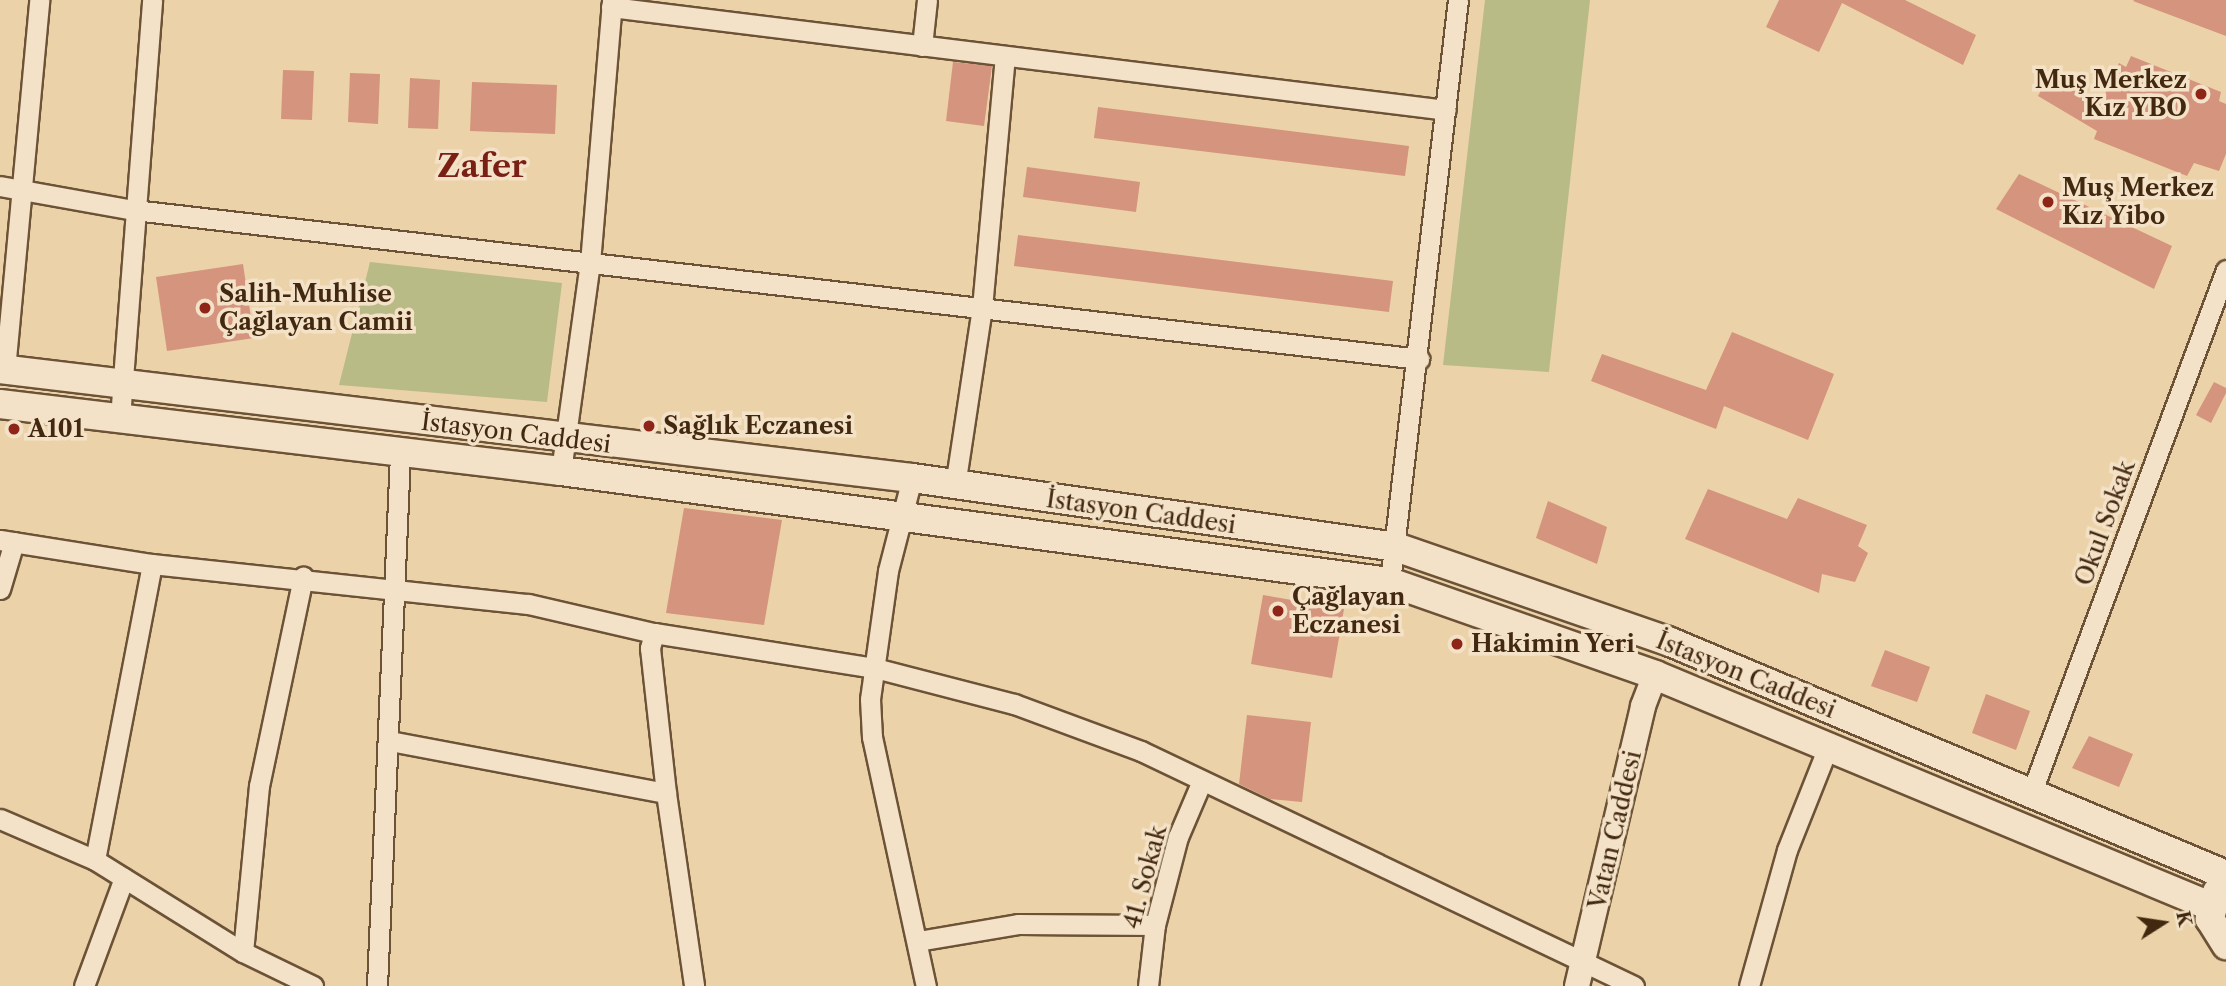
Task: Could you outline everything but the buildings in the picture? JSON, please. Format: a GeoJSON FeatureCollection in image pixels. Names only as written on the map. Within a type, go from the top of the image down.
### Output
{"type":"FeatureCollection","features":[{"type":"Feature","properties":{"kind":"main road","name":"İstasyon Caddesi"},"geometry":{"type":"LineString","coordinates":[[2,370],[121,387],[912,478],[1396,547],[1668,641],[2226,875]]}},
{"type":"Feature","properties":{"kind":"main road","name":"İstasyon Caddesi"},"geometry":{"type":"LineString","coordinates":[[0,404],[400,455],[561,471],[1390,582],[1655,675],[2210,906]]}},
{"type":"Feature","properties":{"kind":"main road"},"geometry":{"type":"LineString","coordinates":[[2226,882],[2210,906],[2214,931],[2226,945]]}},
{"type":"Feature","properties":{"kind":"street"},"geometry":{"type":"LineString","coordinates":[[2,370],[24,190],[39,0]]}},
{"type":"Feature","properties":{"kind":"street"},"geometry":{"type":"LineString","coordinates":[[120,418],[152,0]]}},
{"type":"Feature","properties":{"kind":"street"},"geometry":{"type":"LineString","coordinates":[[922,46],[927,0]]}},
{"type":"Feature","properties":{"kind":"street"},"geometry":{"type":"LineString","coordinates":[[1390,582],[1419,359],[1458,0]]}},
{"type":"Feature","properties":{"kind":"street"},"geometry":{"type":"LineString","coordinates":[[561,471],[568,439],[590,263],[612,3],[922,46],[1446,110]]}},
{"type":"Feature","properties":{"kind":"street"},"geometry":{"type":"LineString","coordinates":[[955,486],[982,308],[1005,56]]}},
{"type":"Feature","properties":{"kind":"street"},"geometry":{"type":"LineString","coordinates":[[0,186],[134,210],[1419,359]]}},
{"type":"Feature","properties":{"kind":"street","name":"Okul Sokak"},"geometry":{"type":"LineString","coordinates":[[2031,794],[2226,270]]}},
{"type":"Feature","properties":{"kind":"street"},"geometry":{"type":"LineString","coordinates":[[377,986],[390,741],[400,455]]}},
{"type":"Feature","properties":{"kind":"street"},"geometry":{"type":"LineString","coordinates":[[912,478],[888,571],[870,699],[873,737],[926,986]]}},
{"type":"Feature","properties":{"kind":"street"},"geometry":{"type":"LineString","coordinates":[[0,589],[7,541],[152,564],[303,577],[528,604],[654,633],[875,668],[1014,704],[1141,751],[1580,975],[1634,986]]}},
{"type":"Feature","properties":{"kind":"street"},"geometry":{"type":"LineString","coordinates":[[95,860],[152,564]]}},
{"type":"Feature","properties":{"kind":"street"},"geometry":{"type":"LineString","coordinates":[[243,952],[258,786],[303,577]]}},
{"type":"Feature","properties":{"kind":"street"},"geometry":{"type":"LineString","coordinates":[[654,633],[650,648],[666,793],[694,986]]}},
{"type":"Feature","properties":{"kind":"street","name":"Vatan Caddesi"},"geometry":{"type":"LineString","coordinates":[[1580,975],[1643,706],[1655,675]]}},
{"type":"Feature","properties":{"kind":"street"},"geometry":{"type":"LineString","coordinates":[[390,741],[666,793]]}},
{"type":"Feature","properties":{"kind":"street"},"geometry":{"type":"LineString","coordinates":[[1749,986],[1787,850],[1828,747]]}},
{"type":"Feature","properties":{"kind":"street","name":"41. Sokak"},"geometry":{"type":"LineString","coordinates":[[1149,986],[1155,925],[1178,837],[1201,783]]}},
{"type":"Feature","properties":{"kind":"street"},"geometry":{"type":"LineString","coordinates":[[0,818],[95,860],[243,952],[275,978],[313,986]]}},
{"type":"Feature","properties":{"kind":"street"},"geometry":{"type":"LineString","coordinates":[[84,986],[124,878]]}},
{"type":"Feature","properties":{"kind":"street"},"geometry":{"type":"LineString","coordinates":[[918,941],[1018,925],[1155,925]]}},
{"type":"Feature","properties":{"kind":"green space"},"geometry":{"type":"Polygon","coordinates":[[[1485,0],[1590,0],[1549,372],[1443,365],[1485,0]]]}},
{"type":"Feature","properties":{"kind":"green space"},"geometry":{"type":"Polygon","coordinates":[[[370,262],[562,283],[547,402],[339,385],[370,262]]]}},
{"type":"Feature","properties":{"kind":"place","name":"Muş Merkez Kız YBO"},"geometry":{"type":"Point","coordinates":[2201,94]}},
{"type":"Feature","properties":{"kind":"place","name":"Muş Merkez Kız Yibo"},"geometry":{"type":"Point","coordinates":[2048,202]}},
{"type":"Feature","properties":{"kind":"place","name":"Salih-Muhlise Çağlayan Camii"},"geometry":{"type":"Point","coordinates":[205,308]}},
{"type":"Feature","properties":{"kind":"place","name":"Sağlık Eczanesi"},"geometry":{"type":"Point","coordinates":[649,426]}},
{"type":"Feature","properties":{"kind":"place","name":"A101"},"geometry":{"type":"Point","coordinates":[14,429]}},
{"type":"Feature","properties":{"kind":"place","name":"Çağlayan Eczanesi"},"geometry":{"type":"Point","coordinates":[1278,611]}},
{"type":"Feature","properties":{"kind":"place","name":"Hakimin Yeri"},"geometry":{"type":"Point","coordinates":[1457,644]}},
{"type":"Feature","properties":{"kind":"district","name":"Zafer"},"geometry":{"type":"Point","coordinates":[482,166]}}]}
